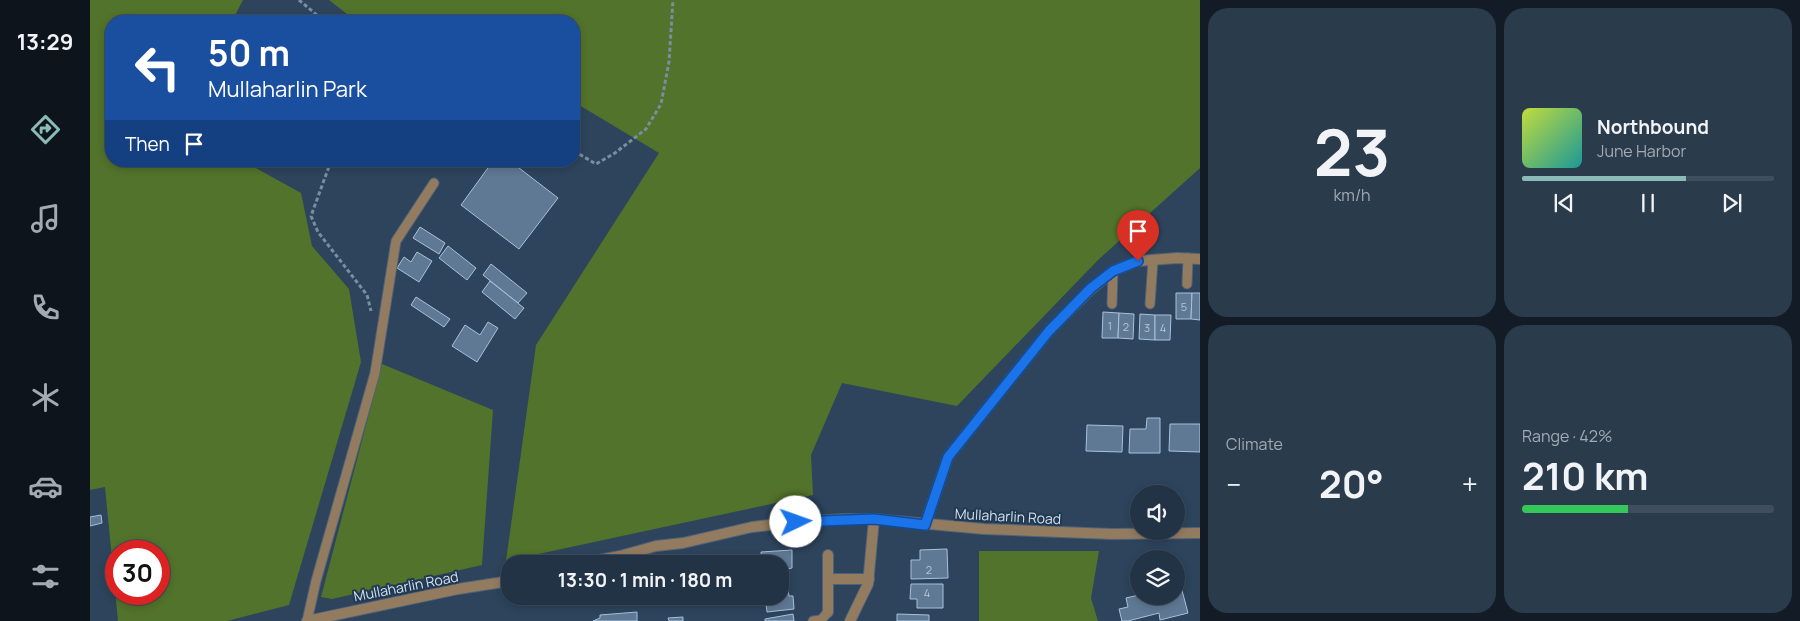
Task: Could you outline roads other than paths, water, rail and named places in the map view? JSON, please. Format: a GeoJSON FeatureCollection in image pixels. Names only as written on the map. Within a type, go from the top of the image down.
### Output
{"type":"FeatureCollection","features":[{"type":"Feature","properties":{"kind":"street"},"geometry":{"type":"LineString","coordinates":[[925,525],[948,457],[1049,331],[1091,288],[1113,271],[1138,261],[1200,259]]}},
{"type":"Feature","properties":{"kind":"street","name":"Mullaharlin Road"},"geometry":{"type":"LineString","coordinates":[[624,555],[656,546],[683,543],[752,527],[806,521],[874,519],[984,529],[1112,534],[1200,533]]}},
{"type":"Feature","properties":{"kind":"street"},"geometry":{"type":"LineString","coordinates":[[850,621],[868,584],[874,519]]}},
{"type":"Feature","properties":{"kind":"street"},"geometry":{"type":"LineString","coordinates":[[828,555],[828,612]]}},
{"type":"Feature","properties":{"kind":"street"},"geometry":{"type":"LineString","coordinates":[[828,579],[869,579]]}},
{"type":"Feature","properties":{"kind":"street","name":"Mullaharlin Road"},"geometry":{"type":"LineString","coordinates":[[307,621],[458,589],[501,582]]}},
{"type":"Feature","properties":{"kind":"lane"},"geometry":{"type":"LineString","coordinates":[[307,621],[316,581],[374,373],[396,241],[434,183]]}},
{"type":"Feature","properties":{"kind":"lane"},"geometry":{"type":"LineString","coordinates":[[1187,284],[1188,258]]}},
{"type":"Feature","properties":{"kind":"lane"},"geometry":{"type":"LineString","coordinates":[[1150,304],[1154,260]]}},
{"type":"Feature","properties":{"kind":"lane"},"geometry":{"type":"LineString","coordinates":[[1112,304],[1113,271]]}},
{"type":"Feature","properties":{"kind":"lane"},"geometry":{"type":"LineString","coordinates":[[813,621],[821,620],[828,612]]}}]}
